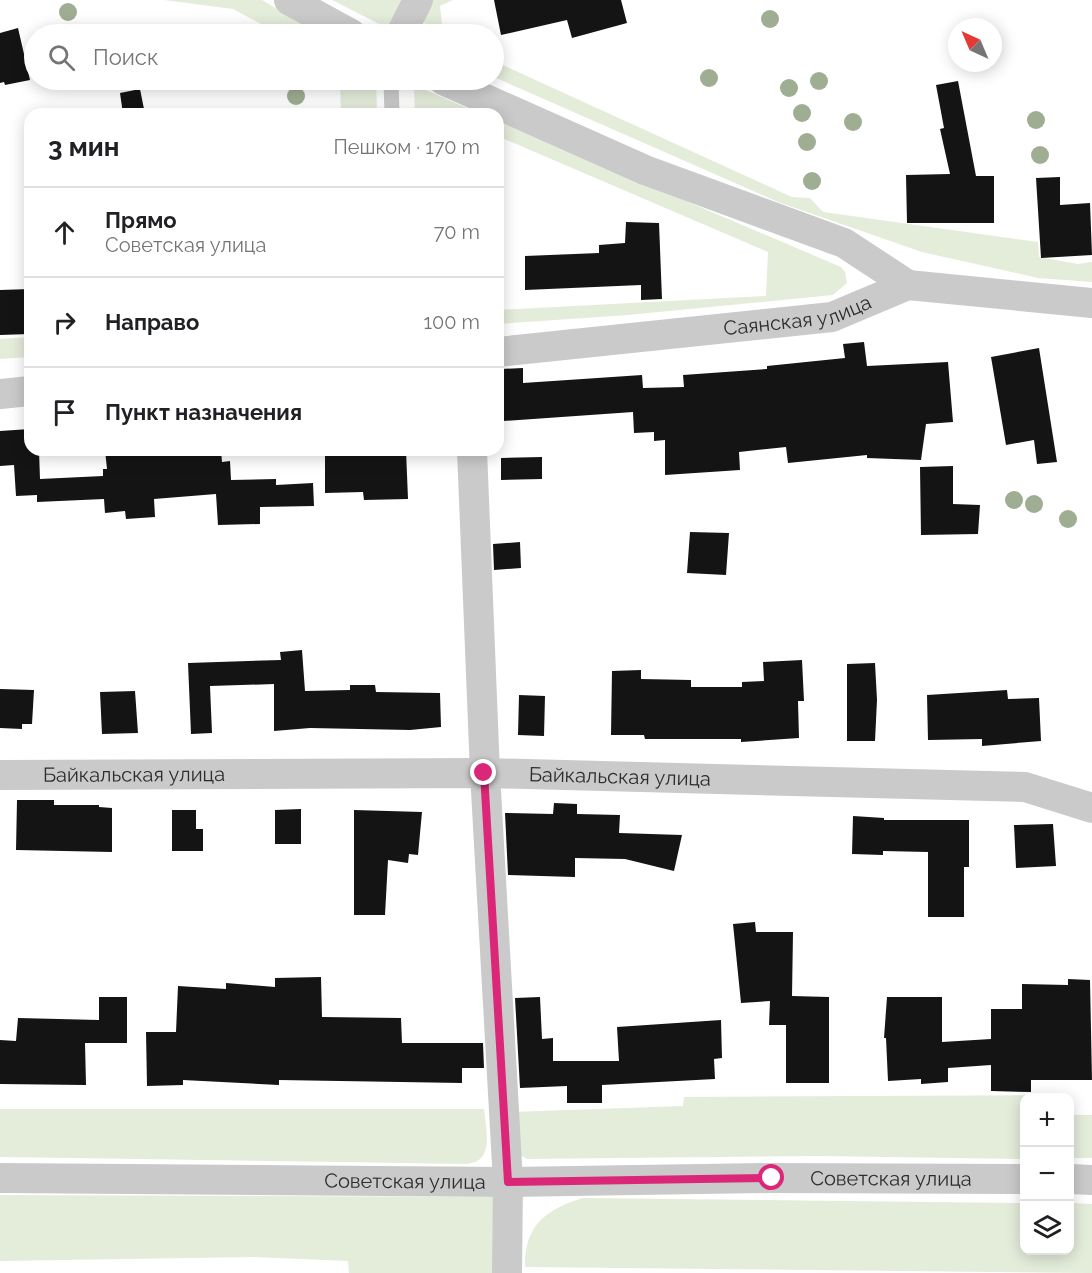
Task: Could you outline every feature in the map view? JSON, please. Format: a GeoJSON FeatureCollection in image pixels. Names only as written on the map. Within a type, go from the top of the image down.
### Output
{"type":"FeatureCollection","features":[{"type":"Feature","properties":{"kind":"street"},"geometry":{"type":"LineString","coordinates":[[289,0],[333,24]]}},
{"type":"Feature","properties":{"kind":"street"},"geometry":{"type":"LineString","coordinates":[[406,24],[418,0]]}},
{"type":"Feature","properties":{"kind":"street"},"geometry":{"type":"LineString","coordinates":[[465,90],[645,170],[844,243],[908,285]]}},
{"type":"Feature","properties":{"kind":"street","name":"Саянская улица"},"geometry":{"type":"LineString","coordinates":[[504,351],[832,317],[908,285],[1092,303]]}},
{"type":"Feature","properties":{"kind":"street"},"geometry":{"type":"LineString","coordinates":[[0,394],[24,392]]}},
{"type":"Feature","properties":{"kind":"street"},"geometry":{"type":"LineString","coordinates":[[472,456],[484,773],[508,1182],[507,1273]]}},
{"type":"Feature","properties":{"kind":"street","name":"Байкальская улица"},"geometry":{"type":"LineString","coordinates":[[0,775],[484,773],[1025,787],[1092,808]]}},
{"type":"Feature","properties":{"kind":"street","name":"Советская улица"},"geometry":{"type":"LineString","coordinates":[[0,1178],[508,1182],[772,1178],[1020,1179]]}},
{"type":"Feature","properties":{"kind":"street"},"geometry":{"type":"LineString","coordinates":[[1074,1179],[1092,1180]]}},
{"type":"Feature","properties":{"kind":"lane"},"geometry":{"type":"LineString","coordinates":[[391,90],[392,108]]}},
{"type":"Feature","properties":{"kind":"green space"},"geometry":{"type":"Polygon","coordinates":[[[164,0],[262,0],[302,24],[261,24],[233,9],[164,0]]]}},
{"type":"Feature","properties":{"kind":"green space"},"geometry":{"type":"Polygon","coordinates":[[[332,0],[405,0],[392,24],[379,24],[332,0]]]}},
{"type":"Feature","properties":{"kind":"green space"},"geometry":{"type":"Polygon","coordinates":[[[429,0],[453,0],[440,6],[442,24],[425,24],[429,0]]]}},
{"type":"Feature","properties":{"kind":"green space"},"geometry":{"type":"Polygon","coordinates":[[[504,66],[792,197],[810,198],[823,212],[1038,242],[1039,257],[1078,264],[1092,262],[1092,282],[1038,278],[922,252],[778,202],[504,81],[504,66]]]}},
{"type":"Feature","properties":{"kind":"green space"},"geometry":{"type":"Polygon","coordinates":[[[340,90],[376,90],[377,108],[341,108],[340,90]]]}},
{"type":"Feature","properties":{"kind":"green space"},"geometry":{"type":"Polygon","coordinates":[[[414,90],[426,90],[467,108],[415,108],[414,90]]]}},
{"type":"Feature","properties":{"kind":"green space"},"geometry":{"type":"Polygon","coordinates":[[[504,124],[841,267],[845,272],[847,283],[833,295],[628,315],[504,324],[504,310],[766,296],[768,252],[504,139],[504,124]]]}},
{"type":"Feature","properties":{"kind":"green space"},"geometry":{"type":"Polygon","coordinates":[[[24,337],[24,357],[0,359],[0,339],[24,337]]]}},
{"type":"Feature","properties":{"kind":"green space"},"geometry":{"type":"Polygon","coordinates":[[[1020,1095],[1020,1159],[820,1156],[527,1159],[517,1153],[511,1112],[683,1106],[684,1097],[1020,1095]]]}},
{"type":"Feature","properties":{"kind":"green space"},"geometry":{"type":"Polygon","coordinates":[[[0,1109],[484,1109],[487,1144],[481,1158],[466,1164],[0,1157],[0,1109]]]}},
{"type":"Feature","properties":{"kind":"green space"},"geometry":{"type":"Polygon","coordinates":[[[1074,1115],[1092,1115],[1092,1158],[1074,1158],[1074,1115]]]}},
{"type":"Feature","properties":{"kind":"green space"},"geometry":{"type":"Polygon","coordinates":[[[0,1195],[494,1197],[495,1273],[349,1273],[348,1261],[254,1257],[0,1261],[0,1195]]]}},
{"type":"Feature","properties":{"kind":"green space"},"geometry":{"type":"Polygon","coordinates":[[[583,1198],[1020,1203],[1020,1255],[1074,1255],[1074,1203],[1092,1204],[1092,1273],[525,1267],[528,1240],[533,1230],[548,1214],[583,1198]]]}},
{"type":"Feature","properties":{"kind":"building"},"geometry":{"type":"Polygon","coordinates":[[[494,0],[621,0],[627,23],[572,38],[567,20],[504,34],[504,24],[499,24],[494,0]]]}},
{"type":"Feature","properties":{"kind":"building"},"geometry":{"type":"Polygon","coordinates":[[[18,28],[24,54],[24,81],[5,85],[4,82],[0,83],[0,33],[18,28]]]}},
{"type":"Feature","properties":{"kind":"building"},"geometry":{"type":"Polygon","coordinates":[[[958,81],[976,176],[994,176],[994,223],[907,223],[906,175],[950,174],[940,129],[944,128],[936,85],[958,81]]]}},
{"type":"Feature","properties":{"kind":"building"},"geometry":{"type":"Polygon","coordinates":[[[140,90],[144,108],[122,108],[120,93],[140,90]]]}},
{"type":"Feature","properties":{"kind":"building"},"geometry":{"type":"Polygon","coordinates":[[[1060,177],[1060,205],[1090,203],[1092,255],[1041,258],[1036,178],[1060,177]]]}},
{"type":"Feature","properties":{"kind":"building"},"geometry":{"type":"Polygon","coordinates":[[[626,222],[659,223],[662,299],[641,300],[641,285],[525,290],[525,256],[599,253],[599,245],[625,243],[626,222]]]}},
{"type":"Feature","properties":{"kind":"building"},"geometry":{"type":"Polygon","coordinates":[[[24,289],[24,334],[0,335],[0,290],[24,289]]]}},
{"type":"Feature","properties":{"kind":"building"},"geometry":{"type":"Polygon","coordinates":[[[864,342],[867,366],[948,362],[953,422],[926,424],[921,460],[867,458],[867,455],[788,463],[786,447],[739,452],[740,470],[665,475],[665,440],[654,441],[654,432],[634,433],[633,412],[504,421],[504,369],[523,368],[523,383],[642,375],[643,388],[684,387],[683,375],[767,369],[767,366],[845,358],[843,344],[864,342]]]}},
{"type":"Feature","properties":{"kind":"building"},"geometry":{"type":"Polygon","coordinates":[[[1039,348],[1057,462],[1037,464],[1034,440],[1006,445],[991,357],[1039,348]]]}},
{"type":"Feature","properties":{"kind":"building"},"geometry":{"type":"Polygon","coordinates":[[[24,429],[24,456],[39,456],[40,479],[103,476],[103,469],[107,469],[106,456],[222,456],[222,462],[230,461],[231,480],[276,479],[276,485],[313,483],[314,506],[260,507],[260,524],[218,525],[216,494],[154,499],[155,517],[126,519],[125,511],[105,513],[104,499],[37,502],[37,495],[16,496],[14,465],[0,466],[0,431],[24,429]]]}},
{"type":"Feature","properties":{"kind":"building"},"geometry":{"type":"Polygon","coordinates":[[[325,456],[406,456],[408,499],[364,500],[363,492],[325,493],[325,456]]]}},
{"type":"Feature","properties":{"kind":"building"},"geometry":{"type":"Polygon","coordinates":[[[542,457],[542,479],[501,480],[501,458],[542,457]]]}},
{"type":"Feature","properties":{"kind":"building"},"geometry":{"type":"Polygon","coordinates":[[[953,466],[953,504],[980,505],[978,534],[921,535],[920,467],[953,466]]]}},
{"type":"Feature","properties":{"kind":"building"},"geometry":{"type":"Polygon","coordinates":[[[690,532],[729,533],[726,575],[687,573],[690,532]]]}},
{"type":"Feature","properties":{"kind":"building"},"geometry":{"type":"Polygon","coordinates":[[[520,542],[521,568],[494,570],[493,544],[520,542]]]}},
{"type":"Feature","properties":{"kind":"building"},"geometry":{"type":"Polygon","coordinates":[[[302,650],[305,691],[350,690],[350,685],[375,685],[376,692],[440,693],[441,727],[410,730],[310,728],[274,731],[274,684],[210,686],[212,733],[191,734],[188,663],[281,660],[280,652],[302,650]]]}},
{"type":"Feature","properties":{"kind":"building"},"geometry":{"type":"Polygon","coordinates":[[[802,660],[804,701],[798,701],[799,738],[741,742],[741,739],[645,739],[644,735],[611,735],[612,671],[641,670],[641,679],[691,680],[691,687],[742,687],[742,682],[764,681],[763,662],[802,660]]]}},
{"type":"Feature","properties":{"kind":"building"},"geometry":{"type":"Polygon","coordinates":[[[875,663],[877,700],[875,741],[847,741],[847,664],[875,663]]]}},
{"type":"Feature","properties":{"kind":"building"},"geometry":{"type":"Polygon","coordinates":[[[0,689],[34,690],[32,724],[22,724],[22,729],[0,728],[0,689]]]}},
{"type":"Feature","properties":{"kind":"building"},"geometry":{"type":"Polygon","coordinates":[[[1007,690],[1008,699],[1039,698],[1041,741],[982,746],[982,739],[928,740],[927,695],[1007,690]]]}},
{"type":"Feature","properties":{"kind":"building"},"geometry":{"type":"Polygon","coordinates":[[[135,691],[138,733],[102,734],[100,692],[135,691]]]}},
{"type":"Feature","properties":{"kind":"building"},"geometry":{"type":"Polygon","coordinates":[[[519,695],[545,696],[544,736],[518,735],[519,695]]]}},
{"type":"Feature","properties":{"kind":"building"},"geometry":{"type":"Polygon","coordinates":[[[17,800],[54,800],[54,805],[99,805],[99,807],[112,808],[112,852],[16,850],[17,800]]]}},
{"type":"Feature","properties":{"kind":"building"},"geometry":{"type":"Polygon","coordinates":[[[554,803],[577,804],[577,814],[620,815],[619,833],[682,835],[674,871],[625,859],[575,858],[575,877],[508,875],[505,813],[553,814],[554,803]]]}},
{"type":"Feature","properties":{"kind":"building"},"geometry":{"type":"Polygon","coordinates":[[[301,809],[301,844],[275,844],[275,810],[301,809]]]}},
{"type":"Feature","properties":{"kind":"building"},"geometry":{"type":"Polygon","coordinates":[[[172,810],[196,810],[196,829],[203,829],[203,851],[172,851],[172,810]]]}},
{"type":"Feature","properties":{"kind":"building"},"geometry":{"type":"Polygon","coordinates":[[[354,810],[422,812],[418,855],[409,854],[408,863],[388,860],[385,915],[354,915],[354,810]]]}},
{"type":"Feature","properties":{"kind":"building"},"geometry":{"type":"Polygon","coordinates":[[[853,816],[884,818],[884,820],[969,820],[969,867],[964,867],[964,917],[928,917],[928,852],[883,851],[883,855],[852,854],[853,816]]]}},
{"type":"Feature","properties":{"kind":"building"},"geometry":{"type":"Polygon","coordinates":[[[1053,824],[1056,866],[1016,868],[1014,825],[1053,824]]]}},
{"type":"Feature","properties":{"kind":"building"},"geometry":{"type":"Polygon","coordinates":[[[755,922],[756,932],[793,932],[792,996],[829,997],[829,1083],[786,1083],[786,1025],[769,1025],[770,1001],[741,1003],[733,924],[755,922]]]}},
{"type":"Feature","properties":{"kind":"building"},"geometry":{"type":"Polygon","coordinates":[[[321,977],[322,1017],[401,1018],[402,1043],[483,1043],[484,1068],[462,1068],[462,1083],[279,1080],[279,1085],[183,1080],[183,1085],[147,1086],[146,1032],[176,1032],[178,986],[226,989],[226,983],[275,987],[275,978],[321,977]]]}},
{"type":"Feature","properties":{"kind":"building"},"geometry":{"type":"Polygon","coordinates":[[[1068,979],[1090,980],[1092,1080],[1031,1080],[1031,1092],[991,1091],[991,1065],[948,1068],[948,1082],[921,1084],[921,1079],[888,1081],[886,1038],[884,1038],[887,997],[942,997],[942,1042],[991,1039],[991,1009],[1022,1009],[1022,984],[1068,985],[1068,979]]]}},
{"type":"Feature","properties":{"kind":"building"},"geometry":{"type":"Polygon","coordinates":[[[99,997],[127,997],[127,1043],[85,1043],[86,1085],[0,1084],[0,1040],[16,1041],[18,1018],[99,1020],[99,997]]]}},
{"type":"Feature","properties":{"kind":"building"},"geometry":{"type":"Polygon","coordinates":[[[540,997],[542,1039],[553,1038],[553,1061],[619,1061],[617,1027],[721,1020],[722,1058],[714,1059],[715,1079],[602,1085],[602,1103],[567,1103],[567,1086],[520,1088],[515,998],[540,997]]]}},
{"type":"Feature","properties":{"kind":"route"},"geometry":{"type":"LineString","coordinates":[[484,773],[508,1182],[772,1178]]}}]}
